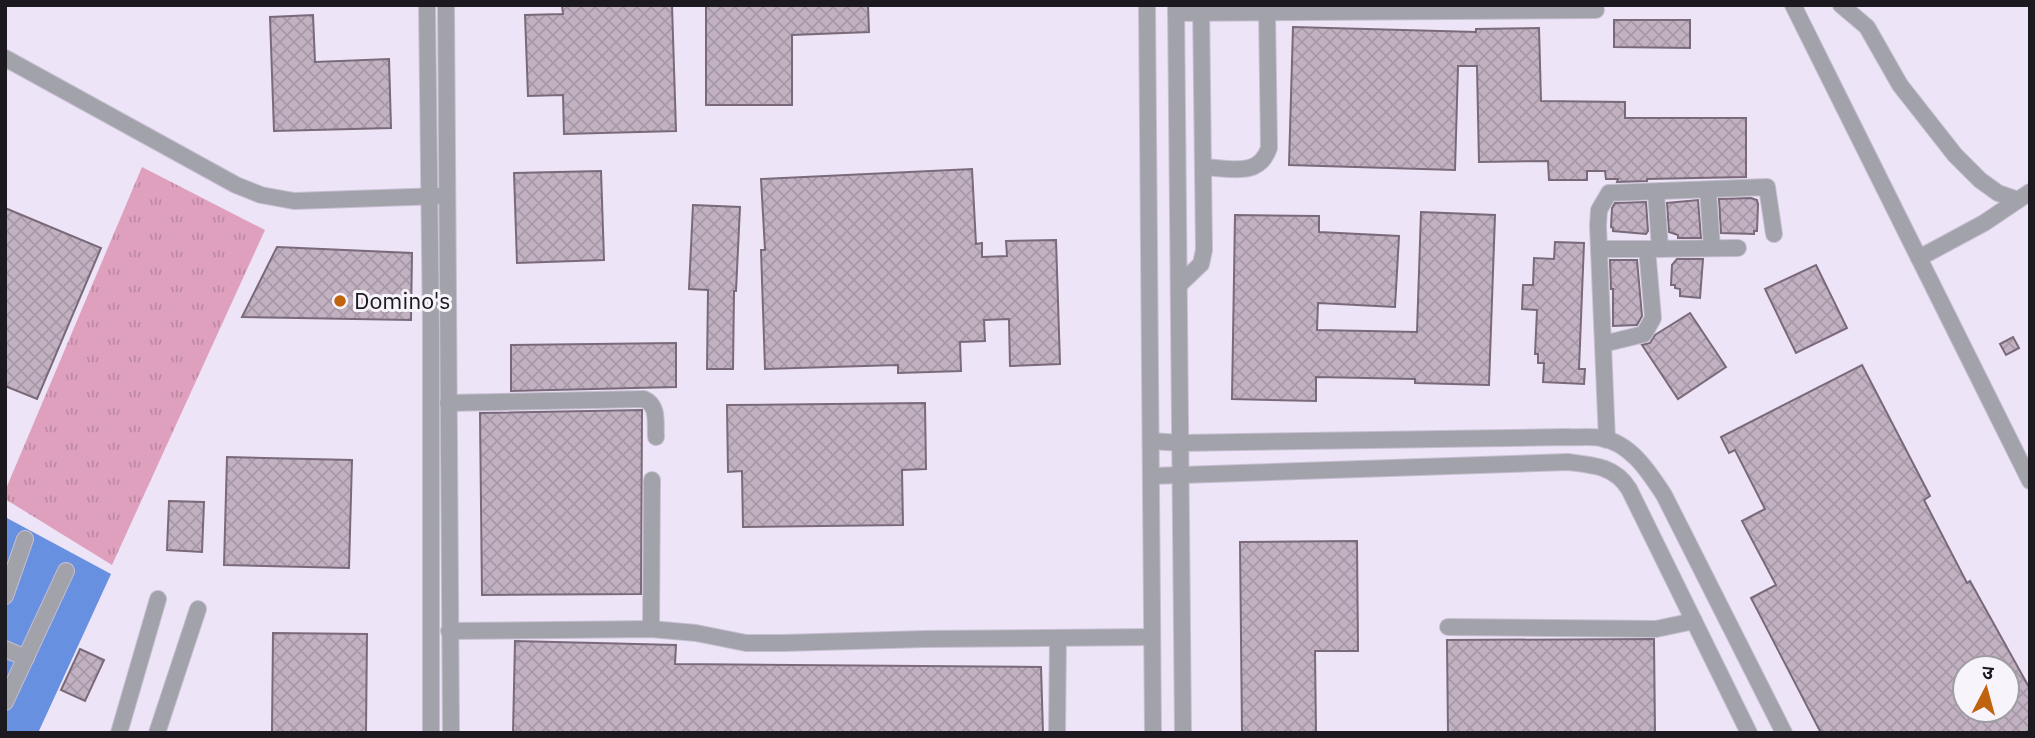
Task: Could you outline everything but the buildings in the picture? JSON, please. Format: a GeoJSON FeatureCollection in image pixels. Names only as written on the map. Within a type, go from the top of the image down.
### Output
{"type":"FeatureCollection","features":[{"type":"Feature","properties":{"kind":"street"},"geometry":{"type":"LineString","coordinates":[[427,5],[431,733]]}},
{"type":"Feature","properties":{"kind":"street"},"geometry":{"type":"LineString","coordinates":[[446,5],[451,733]]}},
{"type":"Feature","properties":{"kind":"street"},"geometry":{"type":"LineString","coordinates":[[1147,5],[1153,733]]}},
{"type":"Feature","properties":{"kind":"street"},"geometry":{"type":"LineString","coordinates":[[1793,5],[2030,481]]}},
{"type":"Feature","properties":{"kind":"street"},"geometry":{"type":"LineString","coordinates":[[1841,5],[1867,27],[1900,85],[1955,155],[1998,193],[2024,196]]}},
{"type":"Feature","properties":{"kind":"street"},"geometry":{"type":"LineString","coordinates":[[1183,733],[1176,9],[1267,12],[1596,10]]}},
{"type":"Feature","properties":{"kind":"street"},"geometry":{"type":"LineString","coordinates":[[1179,285],[1201,264],[1204,250],[1201,9]]}},
{"type":"Feature","properties":{"kind":"street"},"geometry":{"type":"LineString","coordinates":[[1203,167],[1243,169],[1258,166],[1265,160],[1269,148],[1267,12]]}},
{"type":"Feature","properties":{"kind":"street"},"geometry":{"type":"LineString","coordinates":[[5,58],[236,186],[261,195],[294,201],[447,196]]}},
{"type":"Feature","properties":{"kind":"street"},"geometry":{"type":"LineString","coordinates":[[1610,470],[1612,442],[1602,344],[1599,249],[1599,210],[1609,193],[1767,187],[1774,234]]}},
{"type":"Feature","properties":{"kind":"street"},"geometry":{"type":"LineString","coordinates":[[1709,190],[1712,248]]}},
{"type":"Feature","properties":{"kind":"street"},"geometry":{"type":"LineString","coordinates":[[1602,344],[1644,334],[1653,318],[1656,192]]}},
{"type":"Feature","properties":{"kind":"street"},"geometry":{"type":"LineString","coordinates":[[1919,258],[1984,223],[2024,196]]}},
{"type":"Feature","properties":{"kind":"street"},"geometry":{"type":"LineString","coordinates":[[1599,249],[1738,248]]}},
{"type":"Feature","properties":{"kind":"street"},"geometry":{"type":"LineString","coordinates":[[448,403],[643,399],[655,408],[656,437]]}},
{"type":"Feature","properties":{"kind":"street"},"geometry":{"type":"LineString","coordinates":[[1151,441],[1181,443],[1567,437],[1601,438],[1612,442],[1647,469],[1664,495],[1784,733]]}},
{"type":"Feature","properties":{"kind":"street"},"geometry":{"type":"LineString","coordinates":[[1151,476],[1568,462],[1595,465],[1610,470],[1623,478],[1629,489],[1749,733]]}},
{"type":"Feature","properties":{"kind":"street"},"geometry":{"type":"LineString","coordinates":[[651,629],[652,480]]}},
{"type":"Feature","properties":{"kind":"street"},"geometry":{"type":"LineString","coordinates":[[5,596],[25,539]]}},
{"type":"Feature","properties":{"kind":"street"},"geometry":{"type":"LineString","coordinates":[[5,702],[66,571]]}},
{"type":"Feature","properties":{"kind":"street"},"geometry":{"type":"LineString","coordinates":[[119,733],[158,599]]}},
{"type":"Feature","properties":{"kind":"street"},"geometry":{"type":"LineString","coordinates":[[157,733],[198,609]]}},
{"type":"Feature","properties":{"kind":"street"},"geometry":{"type":"LineString","coordinates":[[1448,627],[1656,629],[1693,621]]}},
{"type":"Feature","properties":{"kind":"street"},"geometry":{"type":"LineString","coordinates":[[449,631],[651,629],[696,633],[746,643],[1152,638]]}},
{"type":"Feature","properties":{"kind":"street"},"geometry":{"type":"LineString","coordinates":[[1057,733],[1058,638]]}},
{"type":"Feature","properties":{"kind":"street"},"geometry":{"type":"LineString","coordinates":[[5,649],[26,658]]}},
{"type":"Feature","properties":{"kind":"green space"},"geometry":{"type":"Polygon","coordinates":[[[142,167],[265,230],[112,565],[5,499],[5,491],[142,167]]]}},
{"type":"Feature","properties":{"kind":"water"},"geometry":{"type":"Polygon","coordinates":[[[5,517],[111,574],[38,733],[5,733],[5,517]]]}},
{"type":"Feature","properties":{"kind":"place","name":"Domino's"},"geometry":{"type":"Point","coordinates":[340,301]}}]}
